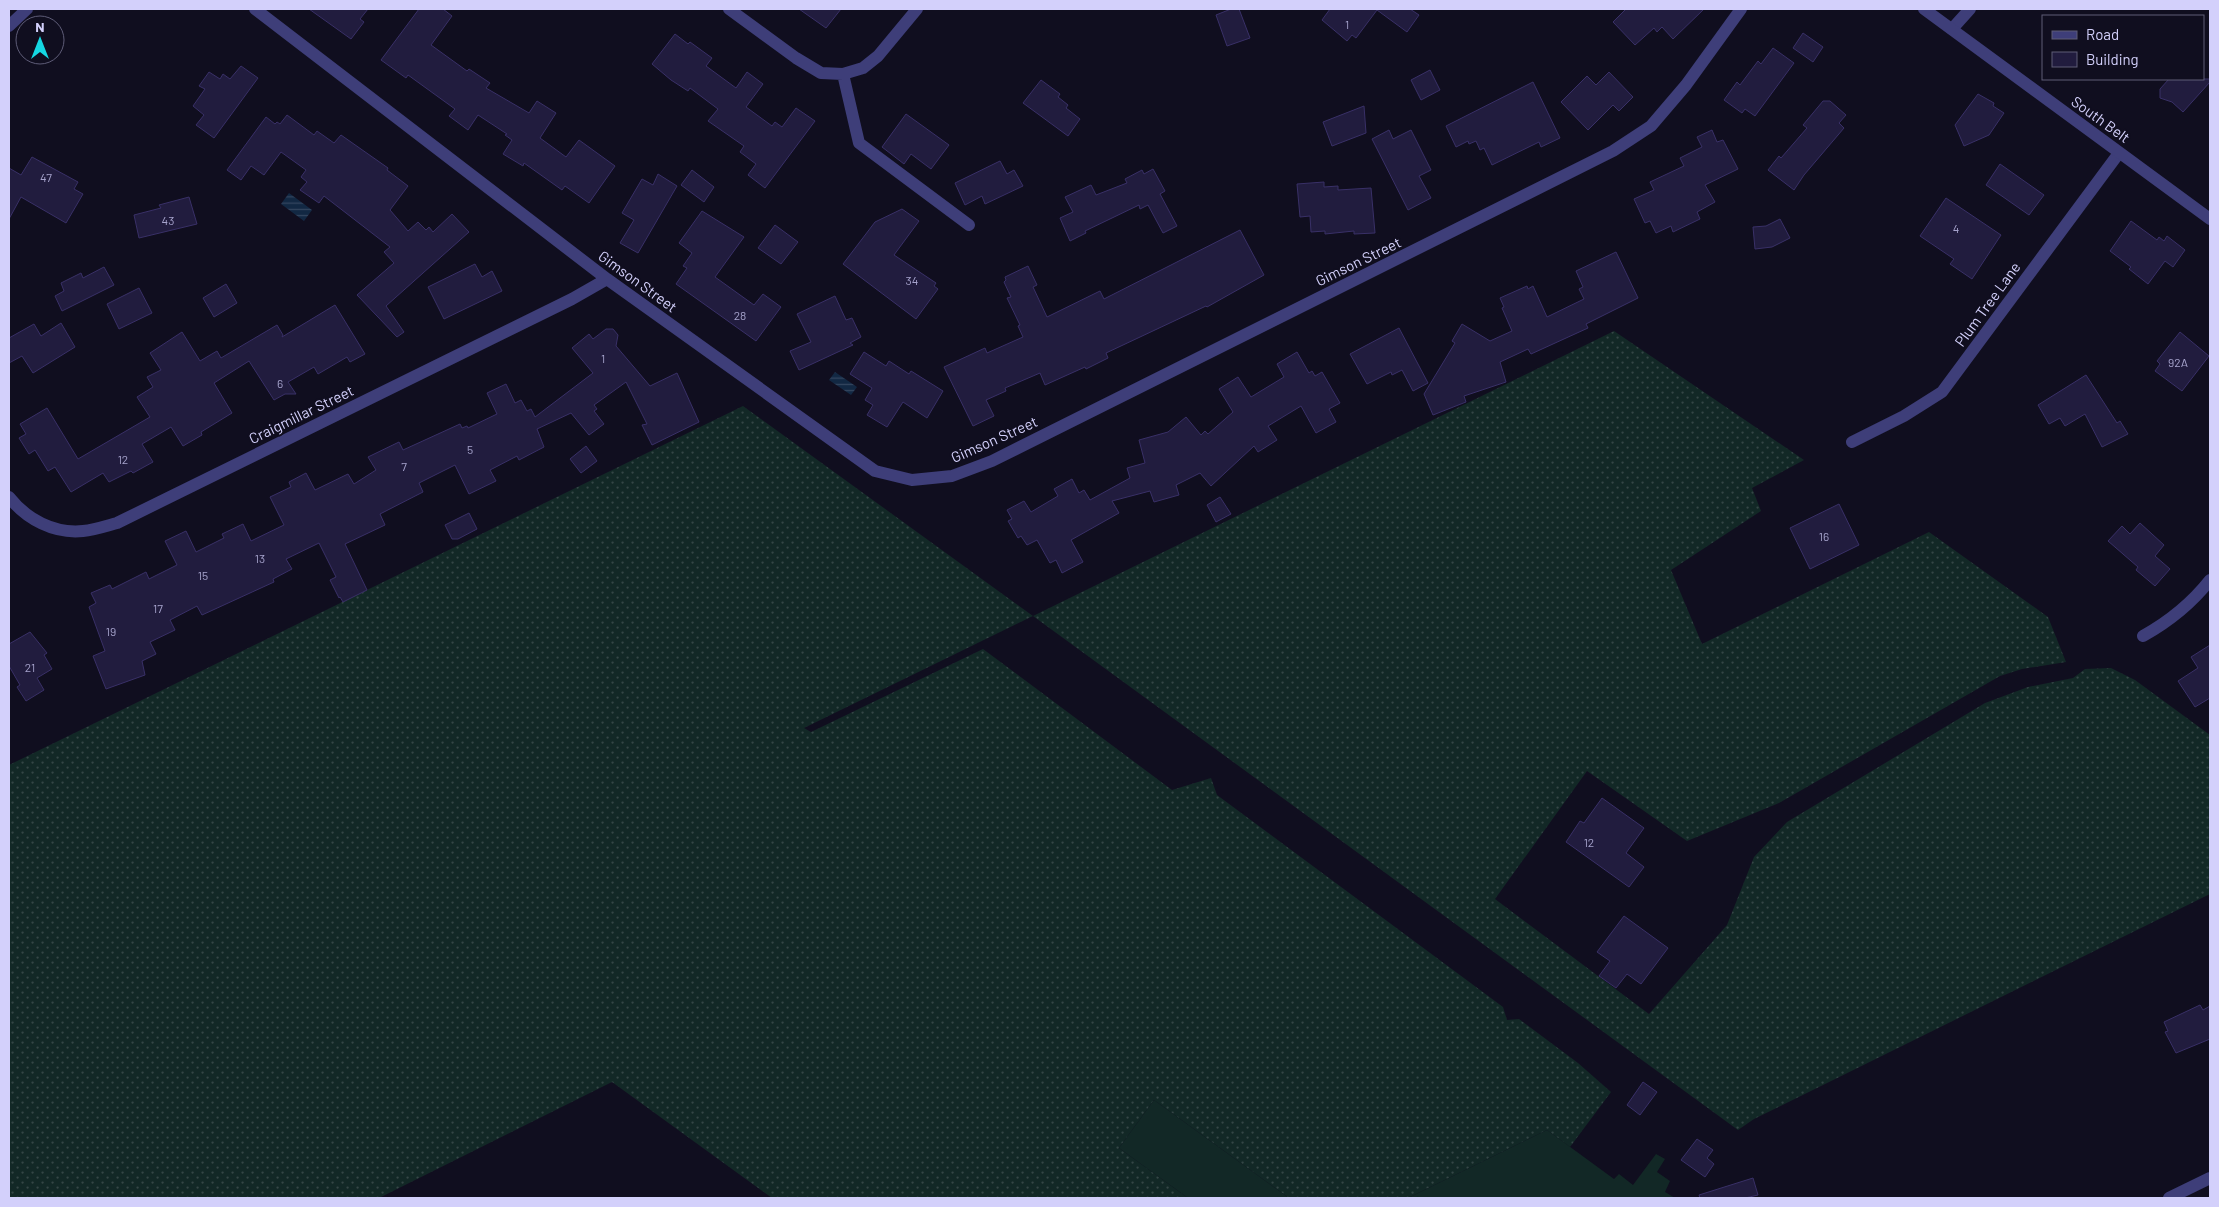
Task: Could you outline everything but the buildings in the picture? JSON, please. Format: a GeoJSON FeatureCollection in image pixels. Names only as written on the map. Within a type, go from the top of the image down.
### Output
{"type":"FeatureCollection","features":[{"type":"Feature","properties":{"kind":"street"},"geometry":{"type":"LineString","coordinates":[[9,26],[27,9]]}},
{"type":"Feature","properties":{"kind":"street","name":"Gimson Street"},"geometry":{"type":"LineString","coordinates":[[255,9],[607,279],[875,471],[912,480],[952,476],[992,461],[1613,151],[1651,126],[1686,85],[1741,9]]}},
{"type":"Feature","properties":{"kind":"street"},"geometry":{"type":"LineString","coordinates":[[730,9],[796,58],[821,73],[842,74],[863,68],[878,56],[917,9]]}},
{"type":"Feature","properties":{"kind":"street","name":"South Belt"},"geometry":{"type":"LineString","coordinates":[[1924,9],[2210,219]]}},
{"type":"Feature","properties":{"kind":"street"},"geometry":{"type":"LineString","coordinates":[[1952,29],[1970,9]]}},
{"type":"Feature","properties":{"kind":"street"},"geometry":{"type":"LineString","coordinates":[[842,74],[859,143],[969,225]]}},
{"type":"Feature","properties":{"kind":"street","name":"Plum Tree Lane"},"geometry":{"type":"LineString","coordinates":[[1852,442],[1904,416],[1942,392],[2119,153]]}},
{"type":"Feature","properties":{"kind":"street","name":"Craigmillar Street"},"geometry":{"type":"LineString","coordinates":[[9,497],[20,512],[46,527],[82,532],[117,523],[572,299],[607,279]]}},
{"type":"Feature","properties":{"kind":"street"},"geometry":{"type":"LineString","coordinates":[[2143,636],[2168,622],[2183,610],[2210,580]]}},
{"type":"Feature","properties":{"kind":"street"},"geometry":{"type":"LineString","coordinates":[[2169,1198],[2210,1178]]}},
{"type":"Feature","properties":{"kind":"green space"},"geometry":{"type":"Polygon","coordinates":[[[1614,331],[1804,460],[1752,488],[1761,511],[1671,570],[1702,644],[1929,532],[2048,617],[2066,662],[2022,669],[2000,676],[1779,803],[1687,841],[1587,771],[1495,899],[1649,1014],[1727,925],[1754,857],[1787,822],[1985,703],[2028,687],[2073,678],[2085,669],[2111,668],[2135,680],[2210,735],[2210,894],[1754,1119],[1738,1130],[1033,616],[1614,331]]]}},
{"type":"Feature","properties":{"kind":"green space"},"geometry":{"type":"Polygon","coordinates":[[[743,406],[1033,616],[804,728],[811,732],[983,649],[1172,790],[1211,778],[1217,795],[1503,1007],[1507,1020],[1519,1019],[1578,1063],[1611,1092],[1570,1147],[1547,1130],[1408,1198],[1289,1198],[1154,1100],[1119,1148],[1188,1198],[772,1198],[612,1082],[379,1198],[9,1198],[9,765],[743,406]]]}},
{"type":"Feature","properties":{"kind":"green space"},"geometry":{"type":"Polygon","coordinates":[[[1154,1100],[1289,1198],[1188,1198],[1119,1148],[1154,1100]]]}},
{"type":"Feature","properties":{"kind":"green space"},"geometry":{"type":"Polygon","coordinates":[[[1547,1130],[1614,1179],[1619,1174],[1633,1185],[1656,1154],[1665,1159],[1657,1172],[1670,1181],[1665,1192],[1675,1198],[1408,1198],[1547,1130]]]}},
{"type":"Feature","properties":{"kind":"water"},"geometry":{"type":"Polygon","coordinates":[[[289,193],[312,210],[304,221],[281,204],[289,193]]]}},
{"type":"Feature","properties":{"kind":"water"},"geometry":{"type":"Polygon","coordinates":[[[835,372],[857,387],[851,395],[829,380],[835,372]]]}}]}
